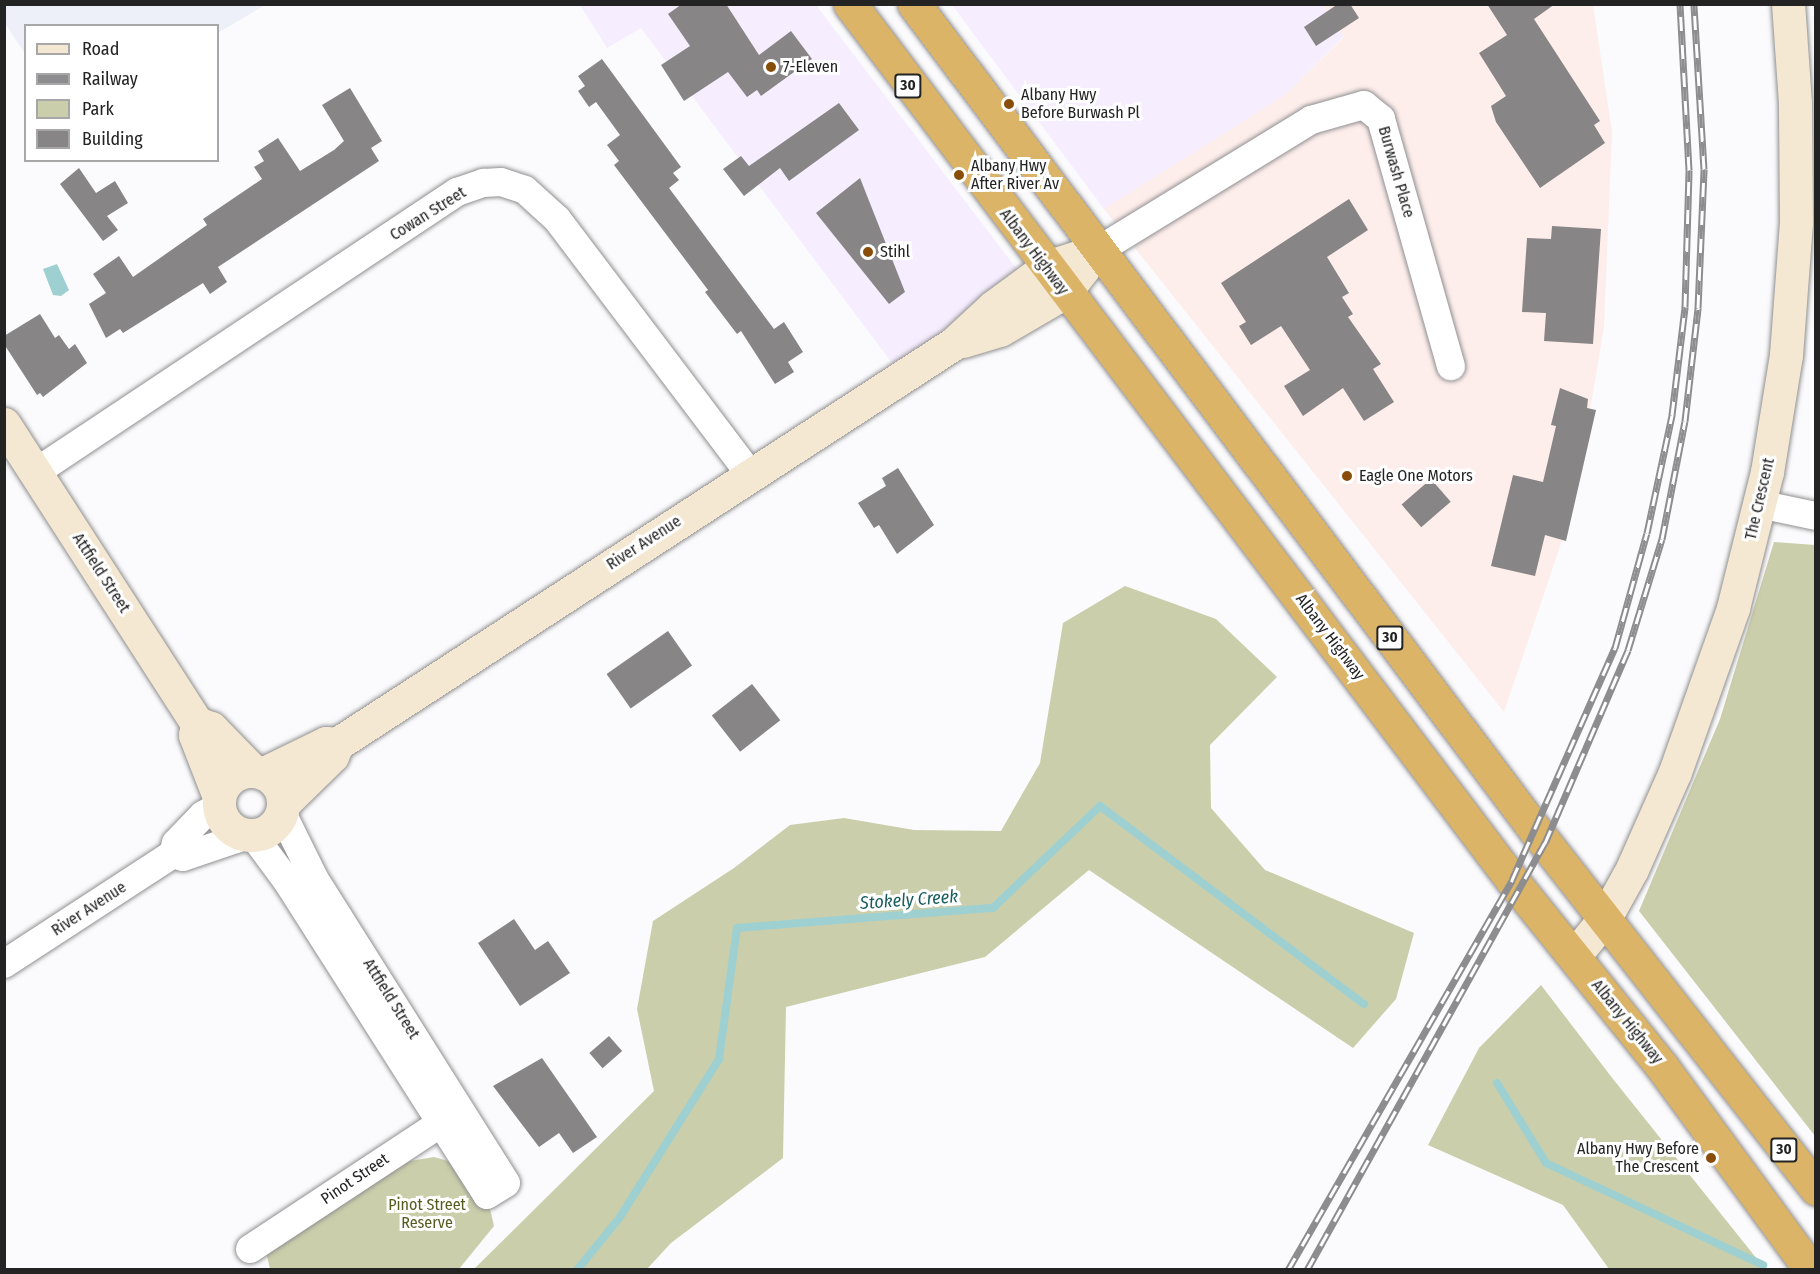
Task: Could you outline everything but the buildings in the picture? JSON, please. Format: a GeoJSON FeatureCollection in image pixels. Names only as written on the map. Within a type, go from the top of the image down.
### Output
{"type":"FeatureCollection","features":[{"type":"Feature","properties":{"kind":"highway","name":"Albany Highway"},"geometry":{"type":"LineString","coordinates":[[850,4],[1056,279],[1418,754],[1663,1068],[1811,1269]]}},
{"type":"Feature","properties":{"kind":"highway","name":"30"},"geometry":{"type":"LineString","coordinates":[[914,4],[1455,723],[1815,1189]]}},
{"type":"Feature","properties":{"kind":"highway"},"geometry":{"type":"LineString","coordinates":[[1418,754],[1455,723]]}},
{"type":"Feature","properties":{"kind":"street","name":"The Crescent"},"geometry":{"type":"LineString","coordinates":[[1574,956],[1605,918],[1656,815],[1703,699],[1733,608],[1759,504],[1776,425],[1794,262],[1797,151],[1788,4]]}},
{"type":"Feature","properties":{"kind":"street","name":"Burwash Place"},"geometry":{"type":"LineString","coordinates":[[1098,250],[1311,120],[1364,105],[1381,119],[1451,366]]}},
{"type":"Feature","properties":{"kind":"street","name":"Cowan Street"},"geometry":{"type":"LineString","coordinates":[[36,472],[458,192],[483,183],[501,182],[525,190],[557,219],[750,474]]}},
{"type":"Feature","properties":{"kind":"street","name":"River Avenue"},"geometry":{"type":"LineString","coordinates":[[283,809],[332,756],[337,744],[953,344],[993,307],[1056,279],[1098,250]]}},
{"type":"Feature","properties":{"kind":"street","name":"Attfield Street"},"geometry":{"type":"LineString","coordinates":[[4,424],[197,723],[211,728],[259,772]]}},
{"type":"Feature","properties":{"kind":"street"},"geometry":{"type":"LineString","coordinates":[[1759,504],[1815,516]]}},
{"type":"Feature","properties":{"kind":"street","name":"Attfield Street"},"geometry":{"type":"LineString","coordinates":[[197,723],[195,735],[219,802]]}},
{"type":"Feature","properties":{"kind":"street","name":"River Avenue"},"geometry":{"type":"LineString","coordinates":[[259,772],[326,743],[337,744]]}},
{"type":"Feature","properties":{"kind":"street"},"geometry":{"type":"LineString","coordinates":[[259,772],[279,786],[283,809],[270,829],[247,834],[226,824],[219,802],[228,781],[259,772]]}},
{"type":"Feature","properties":{"kind":"street","name":"River Avenue"},"geometry":{"type":"LineString","coordinates":[[4,963],[173,854],[176,843],[219,802]]}},
{"type":"Feature","properties":{"kind":"street","name":"Attfield Street"},"geometry":{"type":"LineString","coordinates":[[283,809],[314,878],[450,1117]]}},
{"type":"Feature","properties":{"kind":"street","name":"River Avenue"},"geometry":{"type":"LineString","coordinates":[[173,854],[183,857],[236,840],[247,834]]}},
{"type":"Feature","properties":{"kind":"street","name":"Attfield Street"},"geometry":{"type":"LineString","coordinates":[[247,834],[287,881],[450,1117],[496,1189]]}},
{"type":"Feature","properties":{"kind":"street","name":"Pinot Street"},"geometry":{"type":"LineString","coordinates":[[250,1249],[450,1117]]}},
{"type":"Feature","properties":{"kind":"shaded area"},"geometry":{"type":"Polygon","coordinates":[[[5,4],[265,5],[219,32],[219,24],[24,24],[24,52],[5,23],[5,4]]]}},
{"type":"Feature","properties":{"kind":"shaded area"},"geometry":{"type":"Polygon","coordinates":[[[580,5],[816,5],[1035,293],[904,379],[641,28],[607,48],[580,5]]]}},
{"type":"Feature","properties":{"kind":"shaded area"},"geometry":{"type":"Polygon","coordinates":[[[952,5],[1322,5],[1344,36],[1285,95],[1104,209],[952,5]]]}},
{"type":"Feature","properties":{"kind":"shaded area"},"geometry":{"type":"Polygon","coordinates":[[[1322,5],[1593,5],[1612,132],[1604,327],[1574,505],[1504,712],[1104,209],[1285,95],[1344,37],[1322,5]]]}},
{"type":"Feature","properties":{"kind":"green space"},"geometry":{"type":"Polygon","coordinates":[[[1774,542],[1815,545],[1815,1136],[1639,911],[1720,719],[1774,542]]]}},
{"type":"Feature","properties":{"kind":"green space"},"geometry":{"type":"Polygon","coordinates":[[[1125,586],[1216,619],[1277,677],[1210,745],[1211,808],[1265,870],[1414,933],[1396,999],[1353,1048],[1089,870],[985,957],[786,1007],[783,1158],[671,1243],[647,1269],[474,1269],[654,1091],[637,1009],[653,921],[734,868],[790,825],[844,818],[914,830],[1001,831],[1040,763],[1063,623],[1125,586]]]}},
{"type":"Feature","properties":{"kind":"green space"},"geometry":{"type":"Polygon","coordinates":[[[1541,985],[1765,1269],[1609,1269],[1563,1205],[1428,1145],[1479,1048],[1541,985]]]}},
{"type":"Feature","properties":{"kind":"green space","name":"Pinot Street Reserve"},"geometry":{"type":"Polygon","coordinates":[[[434,1157],[455,1163],[487,1195],[494,1226],[459,1269],[270,1269],[266,1252],[410,1161],[434,1157]]]}},
{"type":"Feature","properties":{"kind":"water"},"geometry":{"type":"Polygon","coordinates":[[[57,264],[69,290],[61,296],[53,295],[43,269],[57,264]]]}},
{"type":"Feature","properties":{"kind":"waterway","name":"Stokely Creek"},"geometry":{"type":"LineString","coordinates":[[577,1270],[620,1217],[719,1059],[737,928],[993,908],[1100,806],[1364,1004]]}},
{"type":"Feature","properties":{"kind":"waterway"},"geometry":{"type":"LineString","coordinates":[[1497,1083],[1546,1163],[1763,1265]]}},
{"type":"Feature","properties":{"kind":"railway"},"geometry":{"type":"LineString","coordinates":[[1288,1270],[1512,880],[1615,648],[1647,533],[1672,415],[1685,307],[1689,170],[1680,4]]}},
{"type":"Feature","properties":{"kind":"railway"},"geometry":{"type":"LineString","coordinates":[[1307,1270],[1545,843],[1628,650],[1662,539],[1685,421],[1698,308],[1704,169],[1694,4]]}},
{"type":"Feature","properties":{"kind":"place","name":"7-Eleven"},"geometry":{"type":"Point","coordinates":[771,67]}},
{"type":"Feature","properties":{"kind":"place","name":"Albany Hwy Before Burwash Pl"},"geometry":{"type":"Point","coordinates":[1009,104]}},
{"type":"Feature","properties":{"kind":"place","name":"Albany Hwy After River Av"},"geometry":{"type":"Point","coordinates":[959,175]}},
{"type":"Feature","properties":{"kind":"place","name":"Stihl"},"geometry":{"type":"Point","coordinates":[868,252]}},
{"type":"Feature","properties":{"kind":"place","name":"Eagle One Motors"},"geometry":{"type":"Point","coordinates":[1347,476]}},
{"type":"Feature","properties":{"kind":"place","name":"Albany Hwy Before The Crescent"},"geometry":{"type":"Point","coordinates":[1711,1158]}}]}
